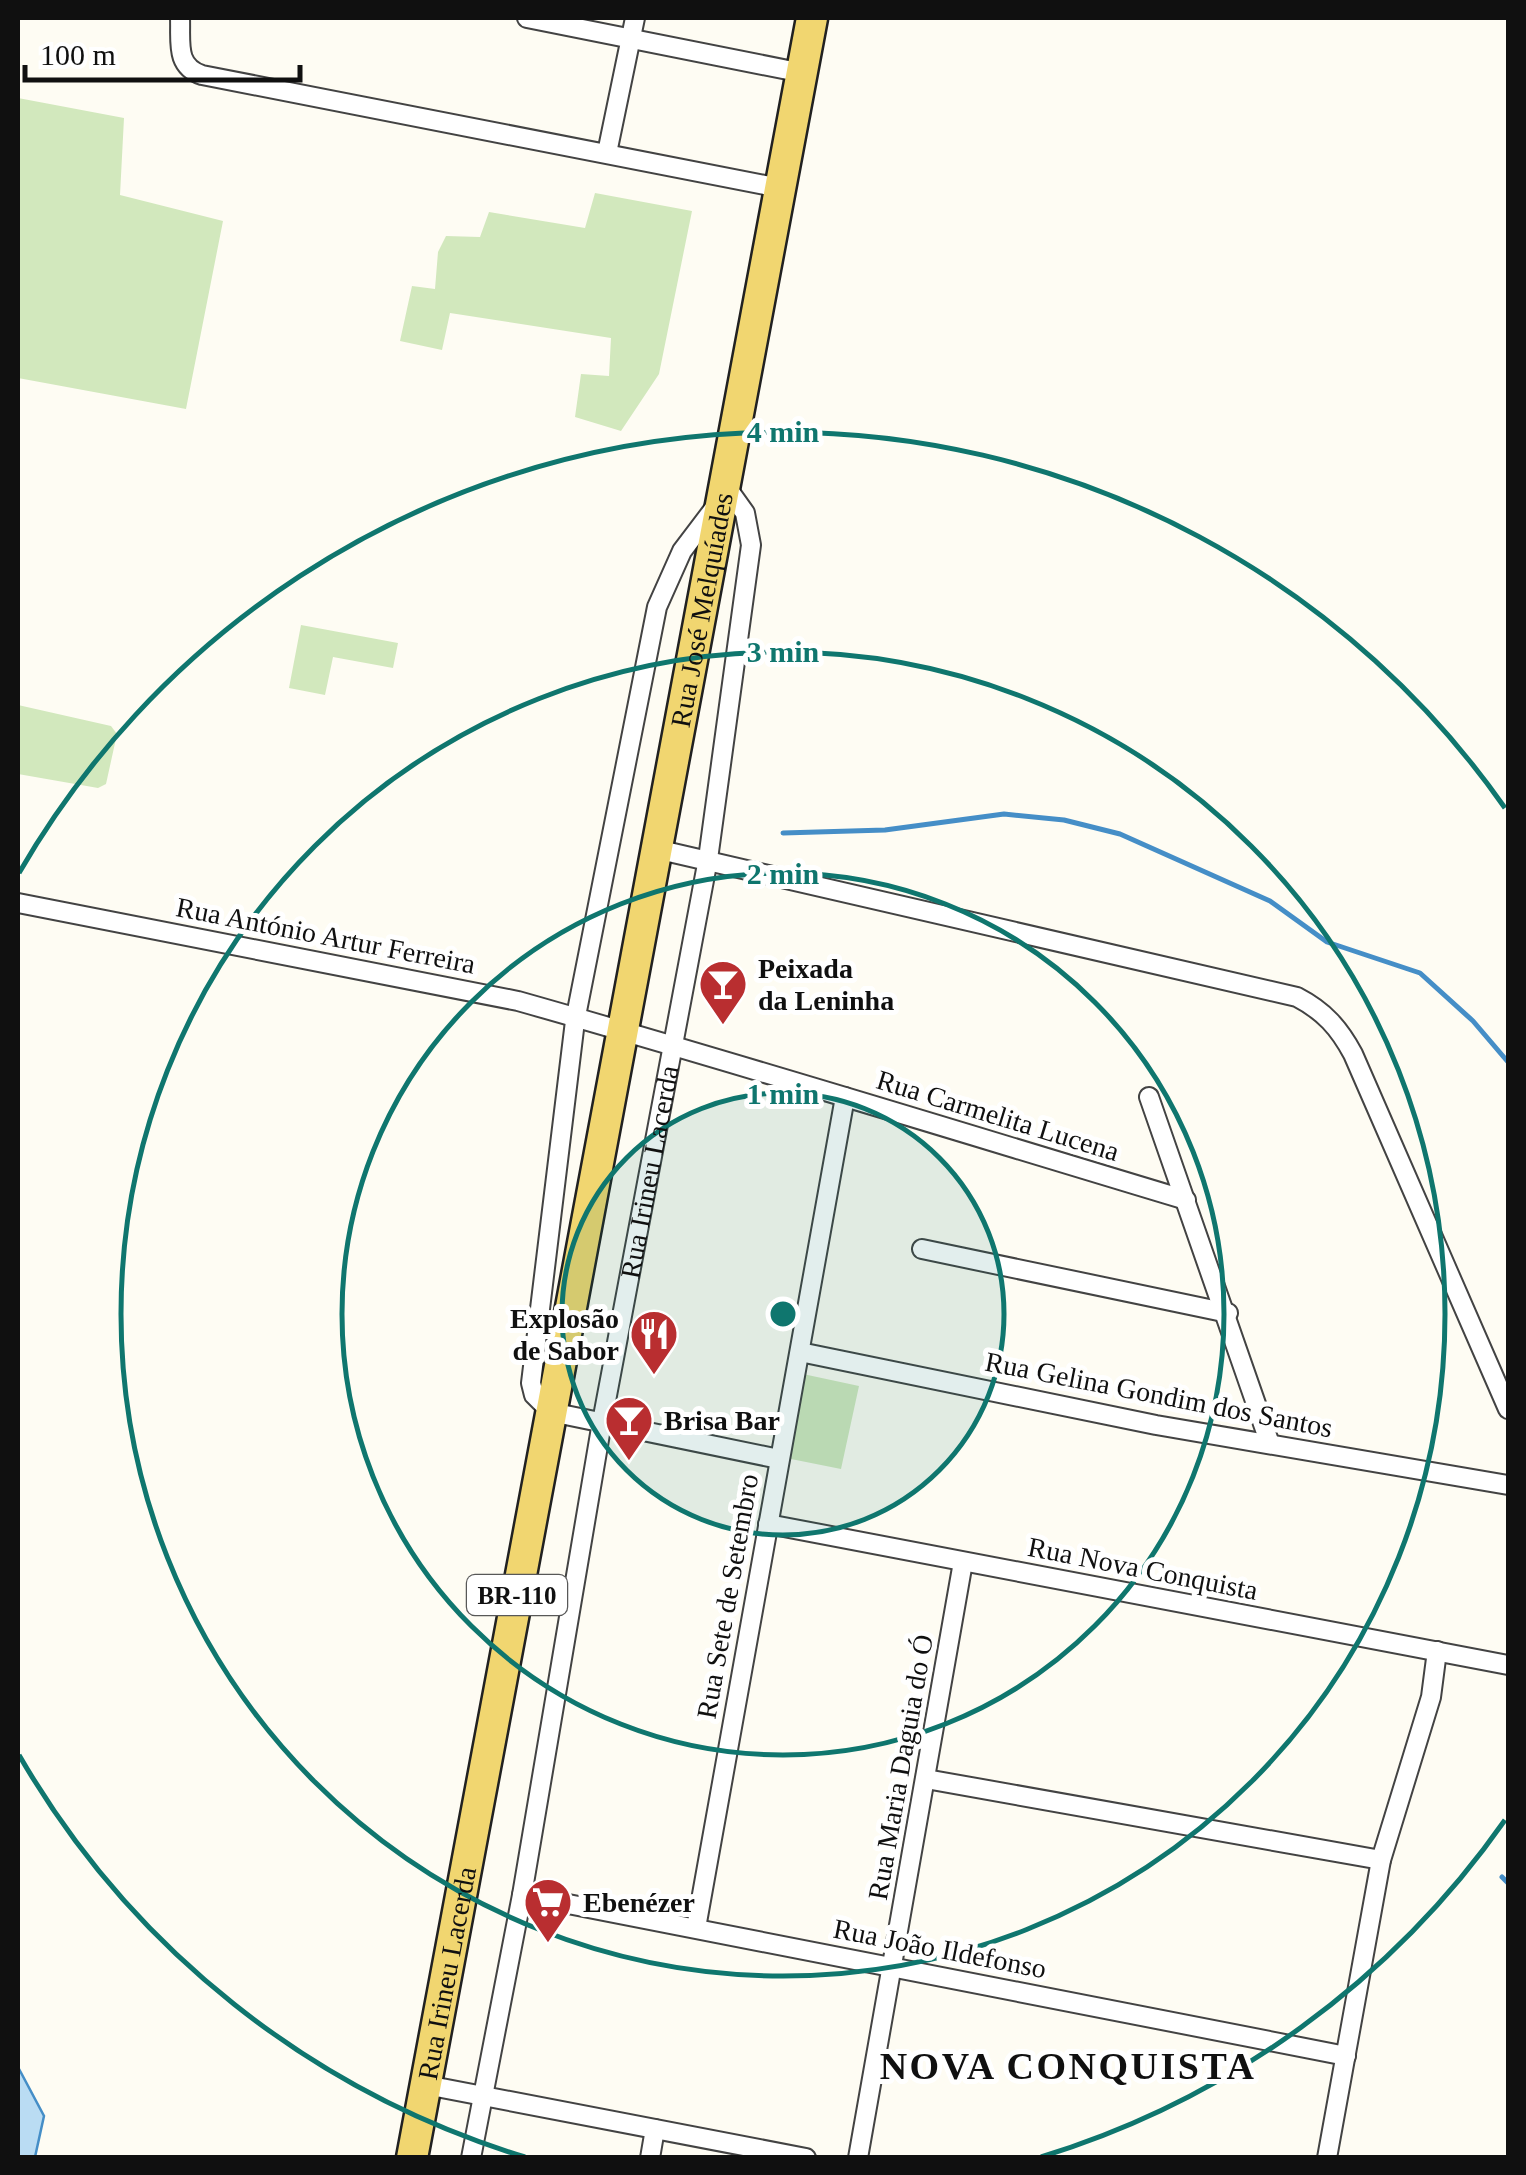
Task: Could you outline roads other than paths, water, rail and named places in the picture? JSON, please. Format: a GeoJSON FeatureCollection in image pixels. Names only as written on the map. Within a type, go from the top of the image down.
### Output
{"type":"FeatureCollection","features":[{"type":"Feature","properties":{"kind":"main road","name":"Rua José Melquíades"},"geometry":{"type":"LineString","coordinates":[[656,848],[812,18]]}},
{"type":"Feature","properties":{"kind":"main road","name":"Rua Irineu Lacerda"},"geometry":{"type":"LineString","coordinates":[[412,2158],[656,848]]}},
{"type":"Feature","properties":{"kind":"street"},"geometry":{"type":"LineString","coordinates":[[180,18],[181,58],[186,68],[202,75],[780,188]]}},
{"type":"Feature","properties":{"kind":"street"},"geometry":{"type":"LineString","coordinates":[[526,18],[802,73]]}},
{"type":"Feature","properties":{"kind":"street"},"geometry":{"type":"LineString","coordinates":[[608,154],[635,18]]}},
{"type":"Feature","properties":{"kind":"street"},"geometry":{"type":"LineString","coordinates":[[724,492],[682,551],[657,607],[575,1021],[531,1369],[534,1396],[551,1412],[779,1459]]}},
{"type":"Feature","properties":{"kind":"street","name":"Rua Irineu Lacerda"},"geometry":{"type":"LineString","coordinates":[[472,2158],[522,1895],[602,1422],[708,859],[751,545],[745,513],[724,492]]}},
{"type":"Feature","properties":{"kind":"street"},"geometry":{"type":"LineString","coordinates":[[656,848],[1297,997],[1314,1006],[1341,1031],[1353,1054],[1508,1409]]}},
{"type":"Feature","properties":{"kind":"street","name":"Rua António Artur Ferreira"},"geometry":{"type":"LineString","coordinates":[[18,903],[483,993],[622,1032]]}},
{"type":"Feature","properties":{"kind":"street","name":"Rua Carmelita Lucena"},"geometry":{"type":"LineString","coordinates":[[622,1032],[674,1044],[1186,1200]]}},
{"type":"Feature","properties":{"kind":"street","name":"Rua Sete de Setembro"},"geometry":{"type":"LineString","coordinates":[[696,1928],[846,1097]]}},
{"type":"Feature","properties":{"kind":"street","name":"Rua Carmelita Lucena"},"geometry":{"type":"LineString","coordinates":[[1149,1097],[1228,1313],[1270,1444]]}},
{"type":"Feature","properties":{"kind":"street"},"geometry":{"type":"LineString","coordinates":[[922,1249],[1228,1313]]}},
{"type":"Feature","properties":{"kind":"street","name":"Rua Gelina Gondim dos Santos"},"geometry":{"type":"LineString","coordinates":[[800,1352],[1270,1444],[1508,1485]]}},
{"type":"Feature","properties":{"kind":"street","name":"Rua Nova Conquista"},"geometry":{"type":"LineString","coordinates":[[768,1524],[1508,1665]]}},
{"type":"Feature","properties":{"kind":"street","name":"Rua Maria Daguia do Ó"},"geometry":{"type":"LineString","coordinates":[[858,2158],[963,1562]]}},
{"type":"Feature","properties":{"kind":"street"},"geometry":{"type":"LineString","coordinates":[[1327,2158],[1381,1860],[1430,1697],[1437,1651]]}},
{"type":"Feature","properties":{"kind":"street"},"geometry":{"type":"LineString","coordinates":[[926,1779],[1381,1860]]}},
{"type":"Feature","properties":{"kind":"street","name":"Rua João Ildefonso"},"geometry":{"type":"LineString","coordinates":[[522,1895],[1346,2056]]}},
{"type":"Feature","properties":{"kind":"street"},"geometry":{"type":"LineString","coordinates":[[426,2085],[806,2158]]}},
{"type":"Feature","properties":{"kind":"street"},"geometry":{"type":"LineString","coordinates":[[650,2158],[655,2129]]}},
{"type":"Feature","properties":{"kind":"water"},"geometry":{"type":"Polygon","coordinates":[[[18,2067],[44,2116],[35,2157],[18,2157],[18,2067]]]}},
{"type":"Feature","properties":{"kind":"waterway"},"geometry":{"type":"LineString","coordinates":[[783,833],[885,830],[1004,814],[1064,820],[1120,834],[1270,901],[1327,942],[1420,973],[1473,1021],[1508,1062]]}},
{"type":"Feature","properties":{"kind":"waterway"},"geometry":{"type":"LineString","coordinates":[[1502,1877],[1508,1883]]}},
{"type":"Feature","properties":{"kind":"place","name":"Peixada da Leninha"},"geometry":{"type":"Point","coordinates":[723,1026]}},
{"type":"Feature","properties":{"kind":"place","name":"Explosão de Sabor"},"geometry":{"type":"Point","coordinates":[654,1376]}},
{"type":"Feature","properties":{"kind":"place","name":"Brisa Bar"},"geometry":{"type":"Point","coordinates":[629,1462]}},
{"type":"Feature","properties":{"kind":"place","name":"Ebenézer"},"geometry":{"type":"Point","coordinates":[548,1944]}},
{"type":"Feature","properties":{"kind":"district","name":"NOVA CONQUISTA"},"geometry":{"type":"Point","coordinates":[1068,2066]}}]}
